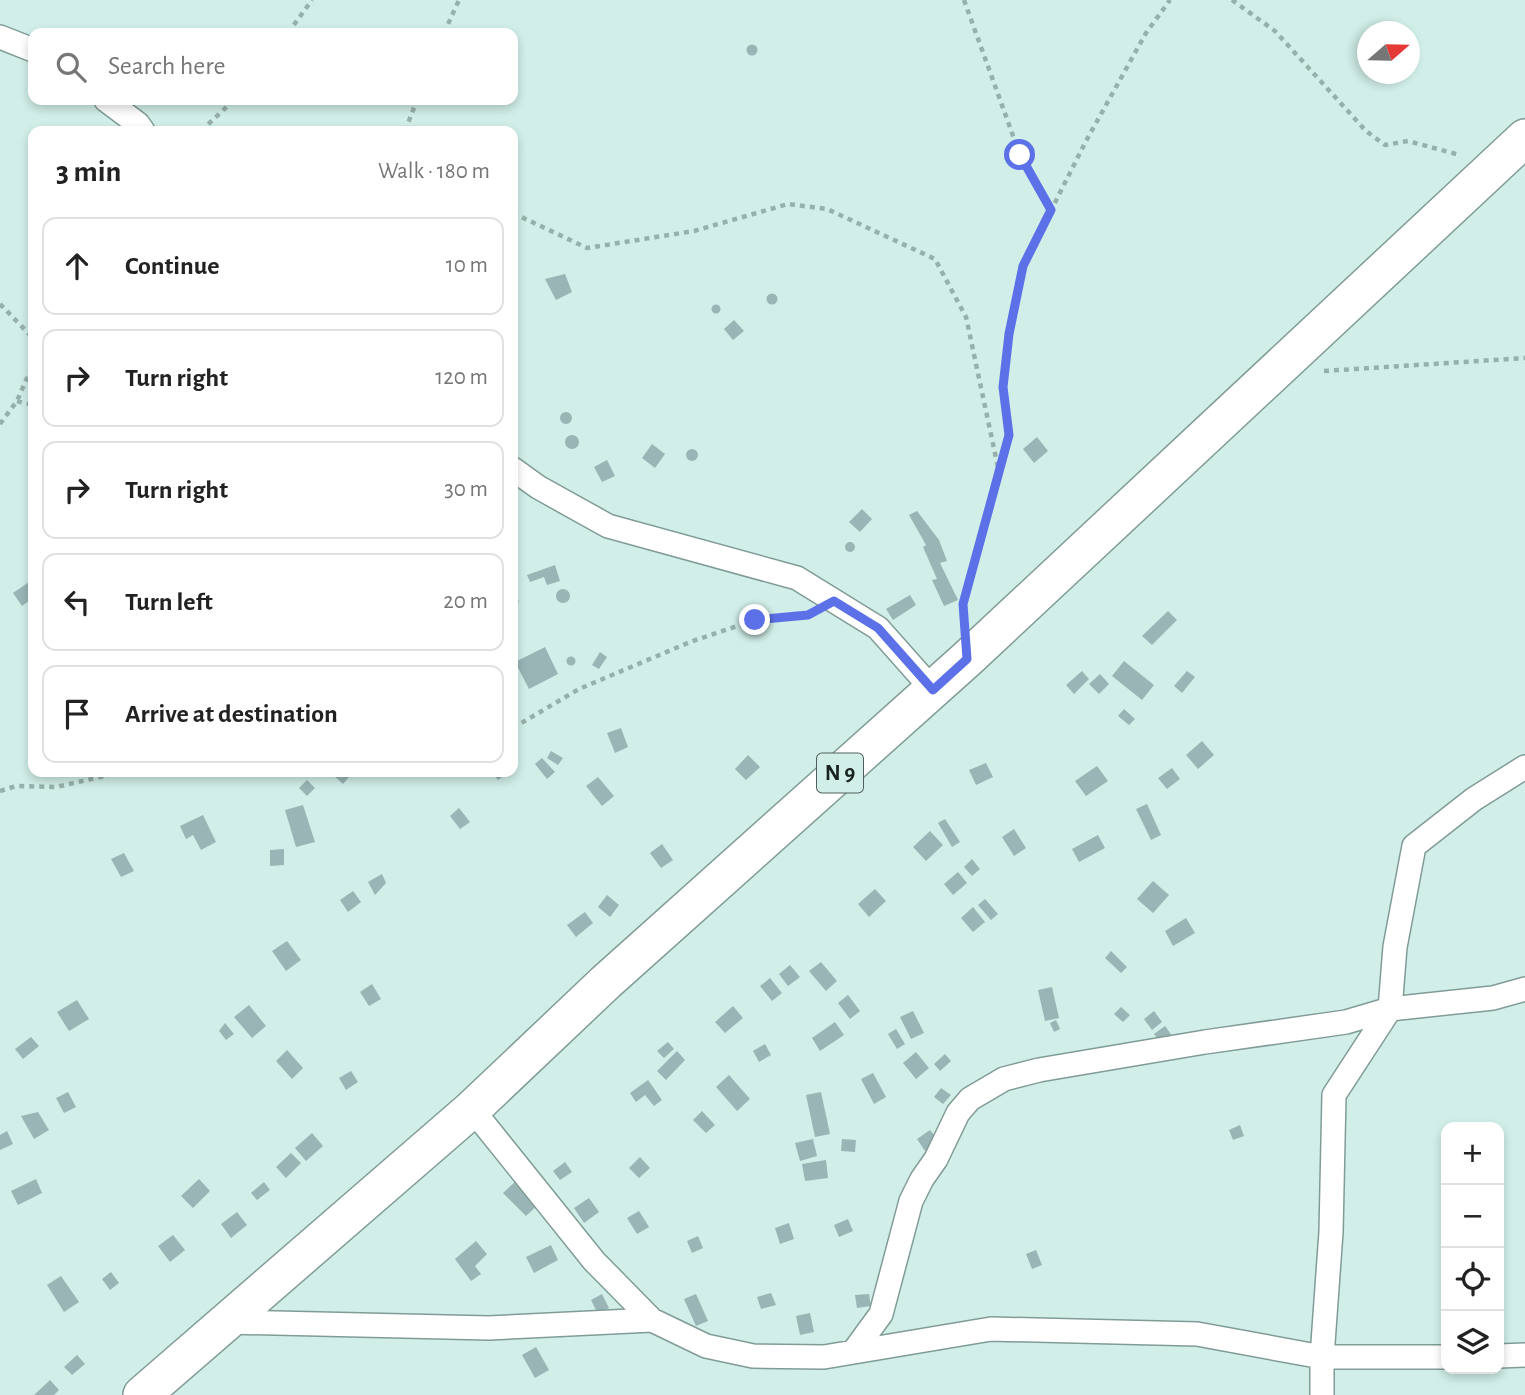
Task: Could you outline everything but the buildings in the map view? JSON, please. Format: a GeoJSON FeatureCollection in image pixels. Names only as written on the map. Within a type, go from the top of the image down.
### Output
{"type":"FeatureCollection","features":[{"type":"Feature","properties":{"kind":"main road","name":"N 9"},"geometry":{"type":"LineString","coordinates":[[142,1395],[472,1109],[606,982],[933,690],[1275,374],[1525,138]]}},
{"type":"Feature","properties":{"kind":"street"},"geometry":{"type":"LineString","coordinates":[[0,37],[28,48]]}},
{"type":"Feature","properties":{"kind":"street"},"geometry":{"type":"LineString","coordinates":[[113,105],[139,126]]}},
{"type":"Feature","properties":{"kind":"street"},"geometry":{"type":"LineString","coordinates":[[518,473],[538,487],[608,526],[797,578],[878,628],[933,690]]}},
{"type":"Feature","properties":{"kind":"street"},"geometry":{"type":"LineString","coordinates":[[1322,1395],[1331,1232],[1334,1095],[1390,1009],[1395,947],[1414,846],[1474,799],[1525,767]]}},
{"type":"Feature","properties":{"kind":"street"},"geometry":{"type":"LineString","coordinates":[[855,1351],[881,1314],[911,1201],[936,1159],[958,1113],[970,1099],[1004,1079],[1039,1070],[1205,1042],[1346,1022],[1390,1009],[1493,998],[1525,989]]}},
{"type":"Feature","properties":{"kind":"street"},"geometry":{"type":"LineString","coordinates":[[472,1109],[594,1261],[652,1320],[706,1346],[753,1356],[824,1357],[991,1329],[1197,1334],[1322,1357],[1441,1357]]}},
{"type":"Feature","properties":{"kind":"street"},"geometry":{"type":"LineString","coordinates":[[227,1322],[489,1328],[652,1320]]}},
{"type":"Feature","properties":{"kind":"street"},"geometry":{"type":"LineString","coordinates":[[1504,1356],[1525,1355]]}},
{"type":"Feature","properties":{"kind":"path"},"geometry":{"type":"LineString","coordinates":[[292,28],[312,0]]}},
{"type":"Feature","properties":{"kind":"path"},"geometry":{"type":"LineString","coordinates":[[446,28],[459,0]]}},
{"type":"Feature","properties":{"kind":"path"},"geometry":{"type":"LineString","coordinates":[[964,0],[1020,155],[1051,210]]}},
{"type":"Feature","properties":{"kind":"path"},"geometry":{"type":"LineString","coordinates":[[967,659],[963,604],[1009,435],[1003,387],[1009,334],[1023,266],[1146,33],[1170,0]]}},
{"type":"Feature","properties":{"kind":"path"},"geometry":{"type":"LineString","coordinates":[[1232,0],[1275,31],[1366,131],[1385,145],[1408,141],[1497,163]]}},
{"type":"Feature","properties":{"kind":"path"},"geometry":{"type":"LineString","coordinates":[[206,126],[229,105]]}},
{"type":"Feature","properties":{"kind":"path"},"geometry":{"type":"LineString","coordinates":[[407,126],[415,105]]}},
{"type":"Feature","properties":{"kind":"path"},"geometry":{"type":"LineString","coordinates":[[518,215],[587,248],[694,230],[788,204],[827,209],[935,258],[966,317],[999,472]]}},
{"type":"Feature","properties":{"kind":"path"},"geometry":{"type":"LineString","coordinates":[[0,304],[28,333]]}},
{"type":"Feature","properties":{"kind":"path"},"geometry":{"type":"LineString","coordinates":[[1275,374],[1525,358]]}},
{"type":"Feature","properties":{"kind":"path"},"geometry":{"type":"LineString","coordinates":[[0,424],[17,401],[28,376]]}},
{"type":"Feature","properties":{"kind":"path"},"geometry":{"type":"LineString","coordinates":[[17,401],[28,404]]}},
{"type":"Feature","properties":{"kind":"path"},"geometry":{"type":"LineString","coordinates":[[518,725],[579,689],[690,642],[755,620],[808,615],[834,601]]}},
{"type":"Feature","properties":{"kind":"path"},"geometry":{"type":"LineString","coordinates":[[0,791],[16,786],[56,787],[101,777]]}},
{"type":"Feature","properties":{"kind":"route"},"geometry":{"type":"LineString","coordinates":[[755,620],[808,615],[834,601],[878,628],[933,690],[967,659],[963,604],[1009,435],[1003,387],[1009,334],[1023,266],[1051,210],[1020,155]]}}]}
